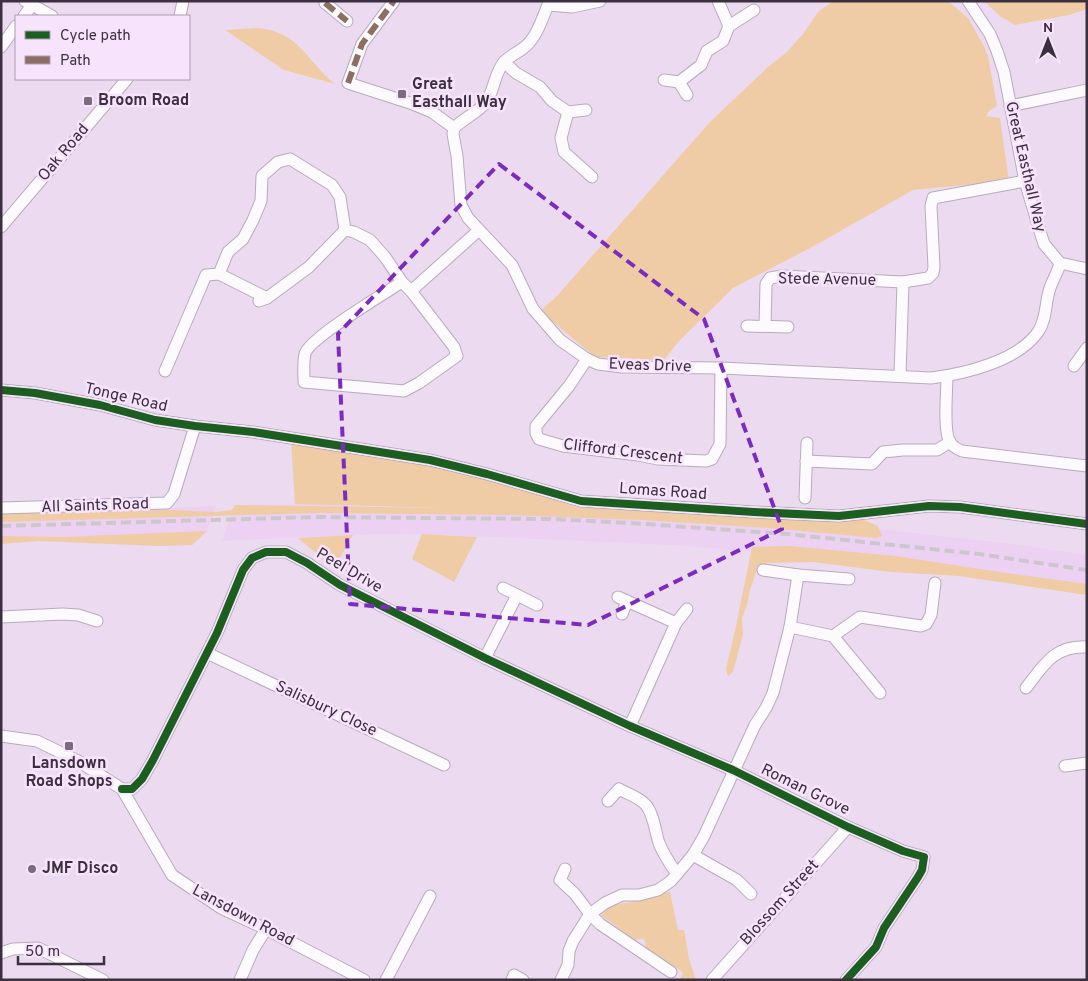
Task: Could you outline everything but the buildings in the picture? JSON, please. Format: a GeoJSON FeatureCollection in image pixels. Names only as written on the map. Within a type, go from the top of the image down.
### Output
{"type":"FeatureCollection","features":[{"type":"Feature","properties":{"kind":"street"},"geometry":{"type":"LineString","coordinates":[[180,15],[183,1]]}},
{"type":"Feature","properties":{"kind":"street"},"geometry":{"type":"LineString","coordinates":[[394,1],[362,44],[348,83],[432,112],[454,128],[461,121],[472,115],[488,98],[497,71],[513,54],[526,46],[536,33],[546,3],[572,7],[600,1]]}},
{"type":"Feature","properties":{"kind":"street"},"geometry":{"type":"LineString","coordinates":[[718,1],[729,26]]}},
{"type":"Feature","properties":{"kind":"street","name":"Great Easthall Way"},"geometry":{"type":"LineString","coordinates":[[968,1],[990,34],[997,50],[1004,72],[1025,180],[1044,244],[1060,263]]}},
{"type":"Feature","properties":{"kind":"street"},"geometry":{"type":"LineString","coordinates":[[24,15],[28,3],[50,15]]}},
{"type":"Feature","properties":{"kind":"street"},"geometry":{"type":"LineString","coordinates":[[324,5],[347,21]]}},
{"type":"Feature","properties":{"kind":"street"},"geometry":{"type":"LineString","coordinates":[[664,80],[679,82],[701,65],[707,52],[723,41],[729,26],[754,10]]}},
{"type":"Feature","properties":{"kind":"street"},"geometry":{"type":"LineString","coordinates":[[1,47],[15,27]]}},
{"type":"Feature","properties":{"kind":"street"},"geometry":{"type":"LineString","coordinates":[[504,62],[540,87],[552,101],[568,112],[586,110]]}},
{"type":"Feature","properties":{"kind":"street","name":"Oak Road"},"geometry":{"type":"LineString","coordinates":[[1,227],[126,80]]}},
{"type":"Feature","properties":{"kind":"street"},"geometry":{"type":"LineString","coordinates":[[679,82],[688,96]]}},
{"type":"Feature","properties":{"kind":"street"},"geometry":{"type":"LineString","coordinates":[[1010,106],[1087,90]]}},
{"type":"Feature","properties":{"kind":"street"},"geometry":{"type":"LineString","coordinates":[[568,112],[561,138],[564,152],[592,177]]}},
{"type":"Feature","properties":{"kind":"street","name":"Eveas Drive"},"geometry":{"type":"LineString","coordinates":[[454,128],[453,134],[457,156],[461,205],[468,218],[478,231],[512,265],[533,309],[560,340],[587,359],[598,364],[622,367],[722,368],[900,376]]}},
{"type":"Feature","properties":{"kind":"street"},"geometry":{"type":"LineString","coordinates":[[219,274],[228,252],[243,239],[253,220],[261,201],[262,176],[278,162],[290,159],[332,185],[340,197],[345,230]]}},
{"type":"Feature","properties":{"kind":"street","name":"Stede Avenue"},"geometry":{"type":"LineString","coordinates":[[765,326],[766,284],[770,278],[782,276],[903,282],[928,278],[933,273],[931,206],[933,198],[1025,180]]}},
{"type":"Feature","properties":{"kind":"street"},"geometry":{"type":"LineString","coordinates":[[165,371],[206,276],[219,274],[263,299],[309,267],[345,230]]}},
{"type":"Feature","properties":{"kind":"street"},"geometry":{"type":"LineString","coordinates":[[345,230],[370,240],[385,256],[402,282],[411,290],[454,347],[457,356],[419,383],[404,391],[304,382],[305,353],[310,346],[322,335],[402,282]]}},
{"type":"Feature","properties":{"kind":"street"},"geometry":{"type":"LineString","coordinates":[[411,290],[478,231]]}},
{"type":"Feature","properties":{"kind":"street"},"geometry":{"type":"LineString","coordinates":[[903,282],[900,376],[931,378],[947,376],[990,364],[1019,350],[1032,340],[1039,331],[1044,319],[1050,287],[1058,273],[1060,263],[1087,269]]}},
{"type":"Feature","properties":{"kind":"street"},"geometry":{"type":"LineString","coordinates":[[747,326],[788,327]]}},
{"type":"Feature","properties":{"kind":"street","name":"Clifford Crescent"},"geometry":{"type":"LineString","coordinates":[[587,359],[569,386],[536,426],[536,433],[539,439],[563,446],[638,455],[658,460],[706,461],[712,459],[720,444],[722,368]]}},
{"type":"Feature","properties":{"kind":"street"},"geometry":{"type":"LineString","coordinates":[[947,376],[946,431],[950,442],[955,448],[962,451],[1087,466]]}},
{"type":"Feature","properties":{"kind":"street","name":"Tonge Road"},"geometry":{"type":"LineString","coordinates":[[1,390],[35,392],[155,420],[244,431]]}},
{"type":"Feature","properties":{"kind":"street","name":"All Saints Road"},"geometry":{"type":"LineString","coordinates":[[1,508],[167,503],[174,494],[195,426]]}},
{"type":"Feature","properties":{"kind":"street","name":"Lomas Road"},"geometry":{"type":"LineString","coordinates":[[244,431],[430,460],[581,501],[839,516],[929,506],[960,507],[1087,524]]}},
{"type":"Feature","properties":{"kind":"street"},"geometry":{"type":"LineString","coordinates":[[806,461],[872,464],[883,452],[937,450],[950,442]]}},
{"type":"Feature","properties":{"kind":"street"},"geometry":{"type":"LineString","coordinates":[[805,498],[807,443]]}},
{"type":"Feature","properties":{"kind":"street","name":"Peel Drive"},"geometry":{"type":"LineString","coordinates":[[122,789],[132,789],[142,779],[161,747],[208,653],[229,608],[243,570],[252,558],[266,552],[286,552],[308,563],[340,585],[485,658],[630,726],[676,745]]}},
{"type":"Feature","properties":{"kind":"street"},"geometry":{"type":"LineString","coordinates":[[762,570],[849,579]]}},
{"type":"Feature","properties":{"kind":"street"},"geometry":{"type":"LineString","coordinates":[[560,980],[568,965],[569,951],[573,941],[590,914],[605,903],[622,895],[639,895],[658,890],[671,881],[693,855],[704,836],[754,725],[766,708],[772,693],[790,627],[798,575]]}},
{"type":"Feature","properties":{"kind":"street"},"geometry":{"type":"LineString","coordinates":[[833,636],[860,617],[921,626],[926,624],[931,615],[935,583]]}},
{"type":"Feature","properties":{"kind":"street"},"geometry":{"type":"LineString","coordinates":[[504,588],[537,604]]}},
{"type":"Feature","properties":{"kind":"street"},"geometry":{"type":"LineString","coordinates":[[485,658],[516,595]]}},
{"type":"Feature","properties":{"kind":"street"},"geometry":{"type":"LineString","coordinates":[[622,614],[623,599],[676,624]]}},
{"type":"Feature","properties":{"kind":"street"},"geometry":{"type":"LineString","coordinates":[[630,726],[676,624],[686,609]]}},
{"type":"Feature","properties":{"kind":"street"},"geometry":{"type":"LineString","coordinates":[[1,617],[78,615],[97,621]]}},
{"type":"Feature","properties":{"kind":"street"},"geometry":{"type":"LineString","coordinates":[[790,627],[833,636],[880,692]]}},
{"type":"Feature","properties":{"kind":"street"},"geometry":{"type":"LineString","coordinates":[[1026,688],[1046,662],[1055,654],[1066,649],[1087,647]]}},
{"type":"Feature","properties":{"kind":"street","name":"Salisbury Close"},"geometry":{"type":"LineString","coordinates":[[208,653],[444,765]]}},
{"type":"Feature","properties":{"kind":"street","name":"Lansdown Road"},"geometry":{"type":"LineString","coordinates":[[1,736],[37,741],[80,762],[122,789],[172,875],[221,908],[364,980]]}},
{"type":"Feature","properties":{"kind":"street","name":"Roman Grove"},"geometry":{"type":"LineString","coordinates":[[676,745],[733,770],[848,827],[902,850],[924,857],[922,870],[884,928],[876,947],[846,980]]}},
{"type":"Feature","properties":{"kind":"street"},"geometry":{"type":"LineString","coordinates":[[1065,766],[1087,763]]}},
{"type":"Feature","properties":{"kind":"street"},"geometry":{"type":"LineString","coordinates":[[608,801],[619,789],[645,804],[649,809],[659,844],[677,874]]}},
{"type":"Feature","properties":{"kind":"street","name":"Blossom Street"},"geometry":{"type":"LineString","coordinates":[[712,980],[848,827]]}},
{"type":"Feature","properties":{"kind":"street"},"geometry":{"type":"LineString","coordinates":[[693,855],[737,880],[751,894]]}},
{"type":"Feature","properties":{"kind":"street"},"geometry":{"type":"LineString","coordinates":[[565,869],[560,880],[575,894],[600,924],[671,972]]}},
{"type":"Feature","properties":{"kind":"street"},"geometry":{"type":"LineString","coordinates":[[386,980],[430,896]]}},
{"type":"Feature","properties":{"kind":"street"},"geometry":{"type":"LineString","coordinates":[[240,980],[253,950],[266,929]]}},
{"type":"Feature","properties":{"kind":"street"},"geometry":{"type":"LineString","coordinates":[[1,953],[13,948],[38,948],[103,980]]}},
{"type":"Feature","properties":{"kind":"street"},"geometry":{"type":"LineString","coordinates":[[512,980],[514,975],[523,980]]}},
{"type":"Feature","properties":{"kind":"highlighted area"},"geometry":{"type":"Polygon","coordinates":[[[499,164],[704,319],[782,529],[588,625],[350,604],[338,334],[499,164]]]}},
{"type":"Feature","properties":{"kind":"shaded area"},"geometry":{"type":"Polygon","coordinates":[[[833,1],[948,1],[968,18],[988,56],[997,106],[989,111],[986,116],[1000,118],[1009,181],[913,190],[812,247],[733,288],[679,341],[664,360],[595,357],[540,311],[557,296],[709,123],[769,66],[786,53],[803,34],[818,12],[833,1]]]}},
{"type":"Feature","properties":{"kind":"shaded area"},"geometry":{"type":"Polygon","coordinates":[[[984,1],[1087,1],[1087,9],[1069,15],[1015,25],[1000,16],[984,1]]]}},
{"type":"Feature","properties":{"kind":"shaded area"},"geometry":{"type":"Polygon","coordinates":[[[256,28],[271,30],[292,41],[335,84],[284,70],[225,30],[256,28]]]}},
{"type":"Feature","properties":{"kind":"shaded area"},"geometry":{"type":"Polygon","coordinates":[[[291,441],[447,466],[580,508],[859,518],[878,526],[882,536],[877,538],[769,528],[642,520],[506,515],[319,513],[1,522],[1,513],[174,510],[215,512],[232,510],[235,505],[447,508],[295,504],[291,441]]]}},
{"type":"Feature","properties":{"kind":"shaded area"},"geometry":{"type":"Polygon","coordinates":[[[317,504],[402,508],[676,512],[860,527],[1014,544],[1087,555],[1087,590],[836,559],[672,545],[422,534],[222,541],[235,505],[317,504]]]}},
{"type":"Feature","properties":{"kind":"shaded area"},"geometry":{"type":"Polygon","coordinates":[[[216,506],[207,531],[192,545],[160,546],[39,541],[1,544],[1,512],[35,513],[216,506]]]}},
{"type":"Feature","properties":{"kind":"shaded area"},"geometry":{"type":"Polygon","coordinates":[[[207,531],[192,545],[160,546],[39,541],[1,544],[1,536],[63,537],[207,531]]]}},
{"type":"Feature","properties":{"kind":"shaded area"},"geometry":{"type":"Polygon","coordinates":[[[422,534],[477,537],[454,582],[412,559],[422,534]]]}},
{"type":"Feature","properties":{"kind":"shaded area"},"geometry":{"type":"Polygon","coordinates":[[[353,535],[334,568],[298,538],[353,535]]]}},
{"type":"Feature","properties":{"kind":"shaded area"},"geometry":{"type":"Polygon","coordinates":[[[789,546],[896,556],[1087,584],[1087,595],[959,576],[891,572],[813,562],[767,563],[756,572],[742,618],[743,634],[733,672],[728,676],[726,669],[752,547],[789,546]]]}},
{"type":"Feature","properties":{"kind":"shaded area"},"geometry":{"type":"Polygon","coordinates":[[[670,892],[678,930],[684,930],[689,959],[696,980],[679,980],[683,974],[680,970],[649,952],[646,948],[645,940],[633,940],[601,916],[605,910],[613,905],[643,900],[670,892]]]}},
{"type":"Feature","properties":{"kind":"railway"},"geometry":{"type":"LineString","coordinates":[[1,526],[316,517],[549,519],[787,534],[979,554],[1087,570]]}},
{"type":"Feature","properties":{"kind":"marked path"},"geometry":{"type":"LineString","coordinates":[[348,83],[362,44],[394,1]]}},
{"type":"Feature","properties":{"kind":"marked path"},"geometry":{"type":"LineString","coordinates":[[325,3],[347,21]]}},
{"type":"Feature","properties":{"kind":"cycle path"},"geometry":{"type":"LineString","coordinates":[[1,390],[35,393],[100,405],[155,420],[253,432],[430,460],[581,501],[839,516],[929,506],[960,507],[1087,524]]}},
{"type":"Feature","properties":{"kind":"cycle path"},"geometry":{"type":"LineString","coordinates":[[122,789],[132,789],[142,779],[153,760],[217,633],[243,570],[252,558],[266,552],[286,552],[307,563],[340,585],[485,658],[630,726],[733,770],[848,827],[903,851],[924,857],[922,870],[884,928],[876,947],[846,980]]}},
{"type":"Feature","properties":{"kind":"place","name":"Great Easthall Way"},"geometry":{"type":"Point","coordinates":[402,94]}},
{"type":"Feature","properties":{"kind":"place","name":"Broom Road"},"geometry":{"type":"Point","coordinates":[88,101]}},
{"type":"Feature","properties":{"kind":"place","name":"Lansdown Road Shops"},"geometry":{"type":"Point","coordinates":[69,746]}},
{"type":"Feature","properties":{"kind":"place","name":"JMF Disco"},"geometry":{"type":"Point","coordinates":[32,869]}}]}
